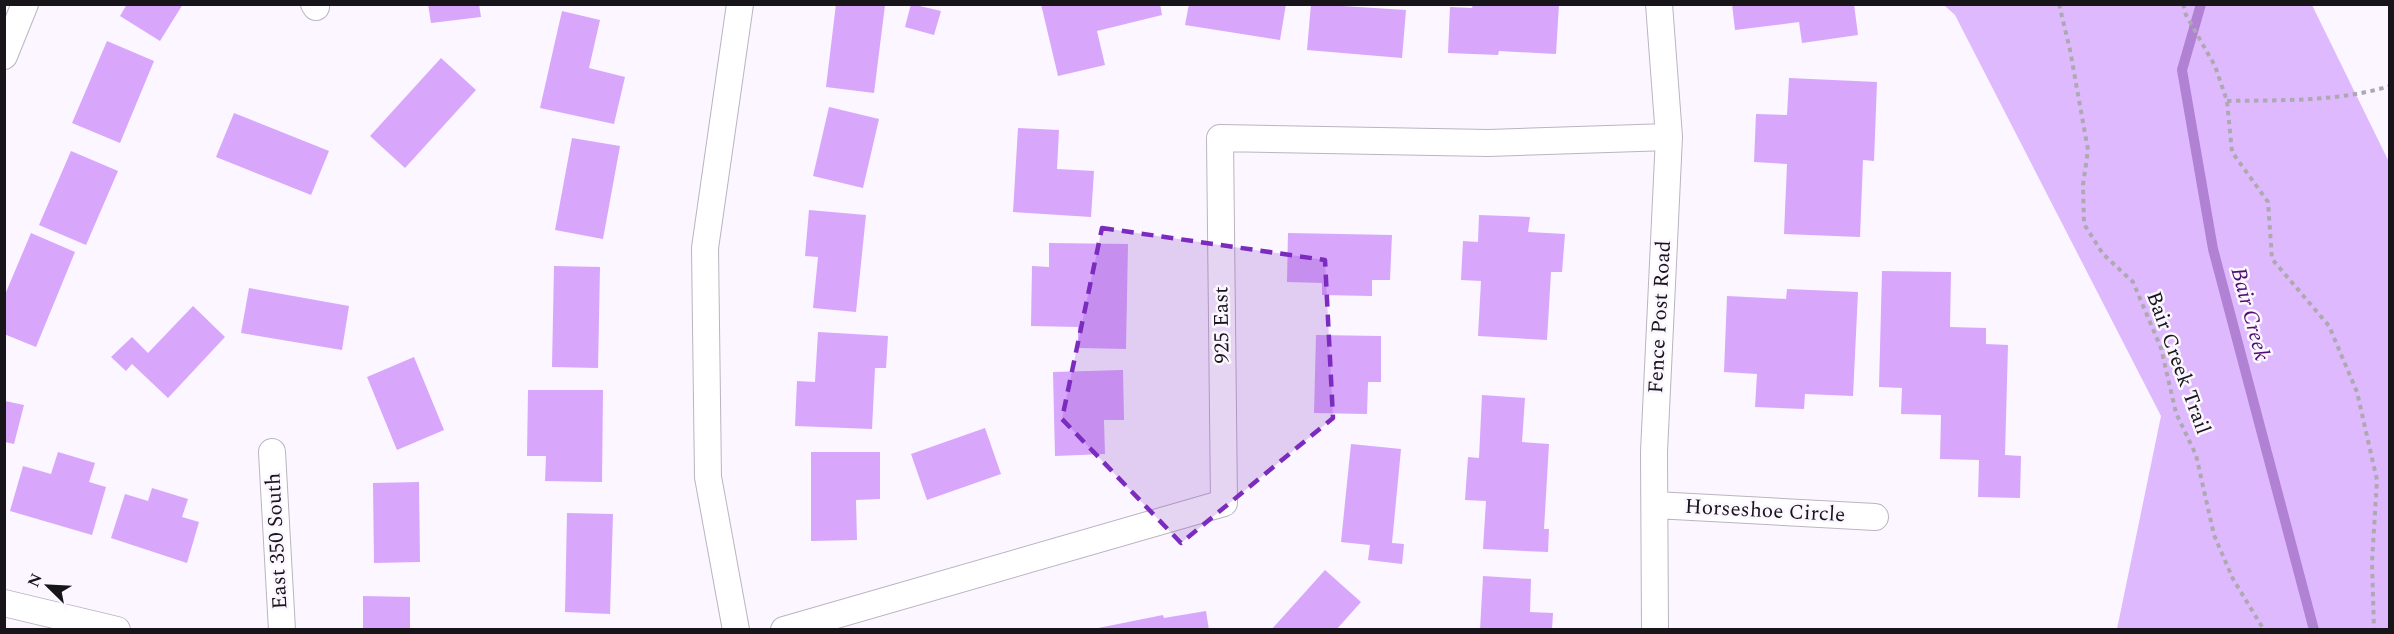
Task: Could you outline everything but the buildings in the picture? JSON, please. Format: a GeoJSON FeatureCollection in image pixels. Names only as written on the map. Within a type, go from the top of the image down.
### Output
{"type":"FeatureCollection","features":[{"type":"Feature","properties":{"kind":"street"},"geometry":{"type":"LineString","coordinates":[[4,56],[25,4]]}},
{"type":"Feature","properties":{"kind":"street"},"geometry":{"type":"LineString","coordinates":[[736,630],[708,477],[705,248],[741,4]]}},
{"type":"Feature","properties":{"kind":"street","name":"Fence Post Road"},"geometry":{"type":"LineString","coordinates":[[1655,630],[1654,452],[1669,137],[1659,4]]}},
{"type":"Feature","properties":{"kind":"street","name":"925 East"},"geometry":{"type":"LineString","coordinates":[[784,630],[1224,503],[1220,138],[1488,143],[1669,137]]}},
{"type":"Feature","properties":{"kind":"street","name":"East 350 South"},"geometry":{"type":"LineString","coordinates":[[272,452],[282,630]]}},
{"type":"Feature","properties":{"kind":"street","name":"Horseshoe Circle"},"geometry":{"type":"LineString","coordinates":[[1655,505],[1875,518]]}},
{"type":"Feature","properties":{"kind":"street"},"geometry":{"type":"LineString","coordinates":[[4,603],[117,630]]}},
{"type":"Feature","properties":{"kind":"path","name":"Bair Creek Trail"},"geometry":{"type":"LineString","coordinates":[[2059,4],[2070,50],[2088,150],[2083,185],[2084,224],[2103,254],[2133,282],[2161,348],[2176,413],[2196,455],[2214,535],[2233,579],[2264,630]]}},
{"type":"Feature","properties":{"kind":"path"},"geometry":{"type":"LineString","coordinates":[[2183,4],[2186,15],[2215,66],[2227,101],[2232,152],[2268,202],[2272,259],[2329,326],[2357,392],[2378,480],[2372,561],[2374,630]]}},
{"type":"Feature","properties":{"kind":"path"},"geometry":{"type":"LineString","coordinates":[[2227,101],[2312,99],[2390,86]]}},
{"type":"Feature","properties":{"kind":"highlighted area"},"geometry":{"type":"Polygon","coordinates":[[[1102,228],[1325,260],[1333,418],[1181,543],[1062,419],[1102,228]]]}},
{"type":"Feature","properties":{"kind":"shaded area"},"geometry":{"type":"Polygon","coordinates":[[[1944,5],[2312,5],[2389,162],[2389,629],[2117,629],[2161,416],[1955,15],[1944,5]]]}},
{"type":"Feature","properties":{"kind":"waterway","name":"Bair Creek"},"geometry":{"type":"LineString","coordinates":[[2201,4],[2182,70],[2213,249],[2314,630]]}}]}
